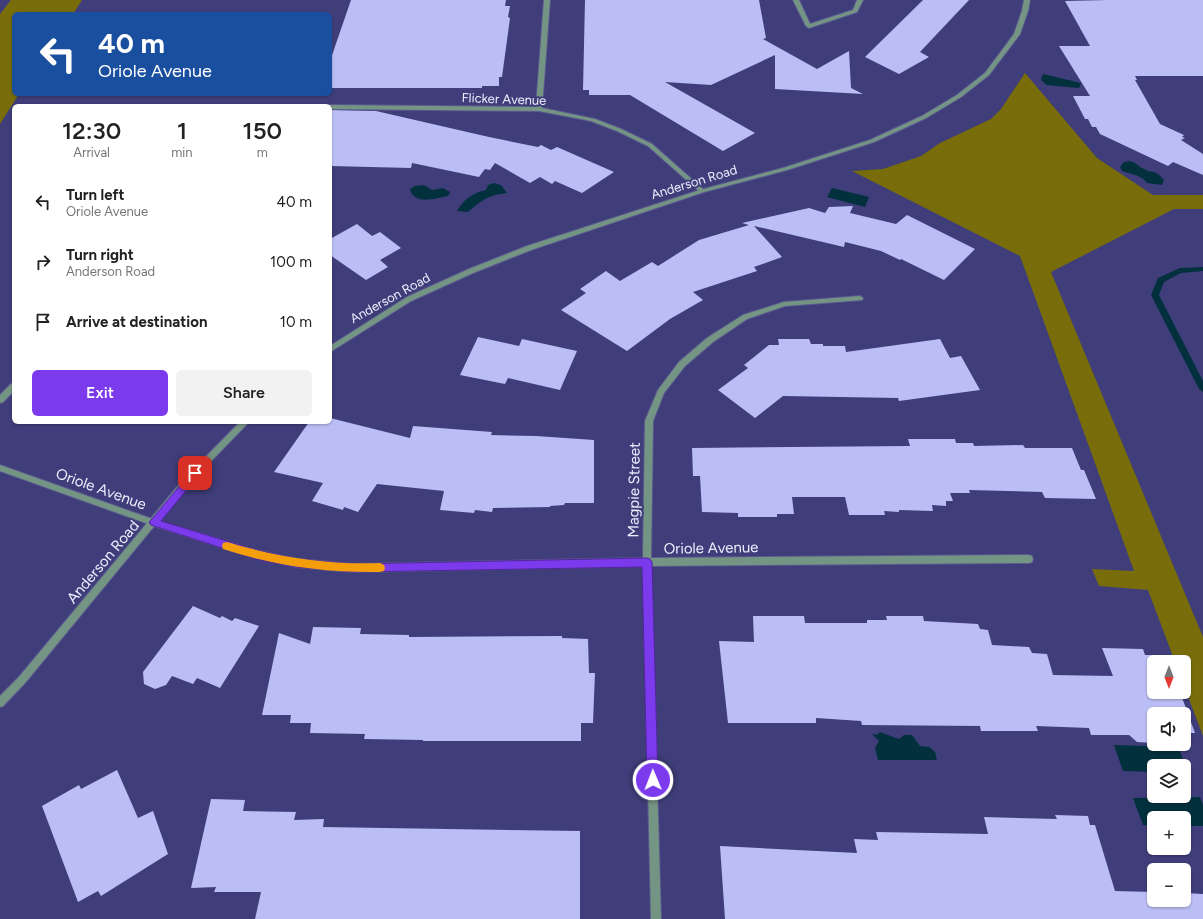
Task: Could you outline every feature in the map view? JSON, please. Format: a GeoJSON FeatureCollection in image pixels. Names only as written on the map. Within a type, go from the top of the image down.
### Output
{"type":"FeatureCollection","features":[{"type":"Feature","properties":{"kind":"street"},"geometry":{"type":"LineString","coordinates":[[539,109],[547,0]]}},
{"type":"Feature","properties":{"kind":"street"},"geometry":{"type":"LineString","coordinates":[[796,0],[809,26],[855,11],[860,0]]}},
{"type":"Feature","properties":{"kind":"street","name":"Anderson Road"},"geometry":{"type":"LineString","coordinates":[[332,348],[409,299],[471,271],[529,248],[702,191],[785,169],[872,142],[930,114],[959,96],[987,74],[1017,34],[1027,0]]}},
{"type":"Feature","properties":{"kind":"street","name":"Flicker Avenue"},"geometry":{"type":"LineString","coordinates":[[332,107],[539,109],[593,120],[650,145],[702,191]]}},
{"type":"Feature","properties":{"kind":"street","name":"Magpie Street"},"geometry":{"type":"LineString","coordinates":[[656,919],[647,562],[649,421],[661,392],[682,364],[710,340],[745,317],[784,304],[860,298]]}},
{"type":"Feature","properties":{"kind":"street"},"geometry":{"type":"LineString","coordinates":[[0,400],[12,388]]}},
{"type":"Feature","properties":{"kind":"street","name":"Anderson Road"},"geometry":{"type":"LineString","coordinates":[[0,703],[27,674],[185,483],[243,424]]}},
{"type":"Feature","properties":{"kind":"street","name":"Oriole Avenue"},"geometry":{"type":"LineString","coordinates":[[0,468],[154,522],[256,554],[296,563],[354,568],[647,562],[1029,559]]}},
{"type":"Feature","properties":{"kind":"shaded area"},"geometry":{"type":"Polygon","coordinates":[[[11,0],[82,0],[74,12],[12,12],[12,96],[18,96],[0,124],[0,14],[11,0]]]}},
{"type":"Feature","properties":{"kind":"shaded area"},"geometry":{"type":"Polygon","coordinates":[[[1025,73],[1097,158],[1153,195],[1203,195],[1203,209],[1174,209],[1051,272],[1203,637],[1203,736],[1189,699],[1191,699],[1191,655],[1172,655],[1148,590],[1099,586],[1092,569],[1134,571],[1020,256],[852,171],[883,169],[921,156],[940,143],[991,119],[1001,109],[1025,73]]]}},
{"type":"Feature","properties":{"kind":"water"},"geometry":{"type":"Polygon","coordinates":[[[1043,74],[1081,83],[1079,88],[1047,85],[1041,80],[1043,74]]]}},
{"type":"Feature","properties":{"kind":"water"},"geometry":{"type":"Polygon","coordinates":[[[1129,161],[1147,171],[1158,174],[1164,180],[1162,185],[1147,183],[1139,176],[1122,171],[1120,167],[1124,162],[1129,161]]]}},
{"type":"Feature","properties":{"kind":"water"},"geometry":{"type":"Polygon","coordinates":[[[494,183],[501,185],[507,193],[495,195],[486,199],[477,204],[468,212],[457,211],[469,197],[486,190],[488,185],[494,183]]]}},
{"type":"Feature","properties":{"kind":"water"},"geometry":{"type":"Polygon","coordinates":[[[424,185],[432,190],[443,188],[450,192],[448,196],[432,199],[426,200],[416,198],[410,189],[415,186],[424,185]]]}},
{"type":"Feature","properties":{"kind":"water"},"geometry":{"type":"Polygon","coordinates":[[[832,188],[869,197],[865,207],[827,197],[832,188]]]}},
{"type":"Feature","properties":{"kind":"water"},"geometry":{"type":"Polygon","coordinates":[[[880,732],[899,739],[904,735],[912,735],[920,746],[929,747],[935,752],[937,760],[878,760],[875,748],[879,741],[872,734],[877,735],[880,732]]]}},
{"type":"Feature","properties":{"kind":"water"},"geometry":{"type":"Polygon","coordinates":[[[1114,745],[1147,746],[1147,751],[1180,751],[1183,759],[1147,759],[1147,772],[1123,771],[1114,745]]]}},
{"type":"Feature","properties":{"kind":"water"},"geometry":{"type":"Polygon","coordinates":[[[1191,797],[1200,797],[1203,805],[1203,826],[1191,826],[1191,811],[1147,811],[1147,825],[1143,825],[1133,798],[1147,798],[1147,803],[1191,803],[1191,797]]]}},
{"type":"Feature","properties":{"kind":"building"},"geometry":{"type":"Polygon","coordinates":[[[351,0],[506,0],[505,6],[510,6],[508,17],[510,18],[502,77],[499,77],[499,86],[482,86],[482,88],[332,88],[332,55],[351,0]]]}},
{"type":"Feature","properties":{"kind":"building"},"geometry":{"type":"Polygon","coordinates":[[[585,0],[759,0],[766,38],[763,39],[817,69],[849,51],[851,88],[863,94],[775,89],[775,55],[711,85],[665,82],[755,133],[723,151],[630,95],[589,95],[589,90],[583,90],[585,0]]]}},
{"type":"Feature","properties":{"kind":"building"},"geometry":{"type":"Polygon","coordinates":[[[923,0],[969,0],[920,52],[929,57],[899,74],[865,57],[923,0]]]}},
{"type":"Feature","properties":{"kind":"building"},"geometry":{"type":"Polygon","coordinates":[[[1203,0],[1203,76],[1135,76],[1137,80],[1135,80],[1160,124],[1184,135],[1182,137],[1185,138],[1181,140],[1203,154],[1203,175],[1173,162],[1168,166],[1100,134],[1096,127],[1092,127],[1088,119],[1085,119],[1073,96],[1090,96],[1059,46],[1090,46],[1065,1],[1203,0]]]}},
{"type":"Feature","properties":{"kind":"building"},"geometry":{"type":"Polygon","coordinates":[[[332,110],[376,111],[489,137],[538,147],[541,145],[551,150],[557,147],[614,172],[582,193],[555,181],[552,184],[540,177],[530,183],[495,163],[490,170],[485,169],[479,177],[412,163],[411,168],[332,166],[332,110]]]}},
{"type":"Feature","properties":{"kind":"building"},"geometry":{"type":"Polygon","coordinates":[[[853,206],[850,213],[896,224],[907,215],[975,249],[944,280],[881,251],[845,242],[844,247],[754,226],[782,257],[754,267],[757,271],[693,292],[703,300],[670,319],[627,351],[561,310],[586,293],[580,289],[606,271],[620,281],[652,262],[658,266],[699,240],[749,225],[742,223],[809,208],[825,213],[829,207],[853,206]]]}},
{"type":"Feature","properties":{"kind":"building"},"geometry":{"type":"Polygon","coordinates":[[[357,224],[372,236],[380,232],[401,248],[380,260],[388,267],[366,280],[332,256],[332,238],[357,224]]]}},
{"type":"Feature","properties":{"kind":"building"},"geometry":{"type":"Polygon","coordinates":[[[478,337],[519,346],[522,339],[577,351],[560,390],[508,378],[505,384],[460,375],[478,337]]]}},
{"type":"Feature","properties":{"kind":"building"},"geometry":{"type":"Polygon","coordinates":[[[778,339],[809,339],[811,344],[823,344],[823,346],[845,346],[846,352],[940,339],[950,358],[961,356],[980,390],[899,401],[898,398],[783,396],[755,418],[718,390],[748,368],[744,365],[769,345],[779,345],[778,339]]]}},
{"type":"Feature","properties":{"kind":"building"},"geometry":{"type":"Polygon","coordinates":[[[332,418],[410,438],[413,426],[492,432],[491,435],[594,440],[594,503],[565,503],[564,505],[550,507],[493,508],[492,512],[475,510],[474,513],[440,510],[444,491],[377,484],[358,512],[344,507],[343,510],[312,501],[323,483],[274,472],[308,424],[332,424],[332,418]]]}},
{"type":"Feature","properties":{"kind":"building"},"geometry":{"type":"Polygon","coordinates":[[[908,439],[955,439],[956,443],[973,443],[974,446],[1023,445],[1025,448],[1072,448],[1081,470],[1084,470],[1096,499],[1045,498],[1042,492],[969,490],[970,493],[950,493],[953,501],[946,501],[946,506],[932,505],[933,511],[884,511],[885,515],[849,515],[845,497],[792,497],[794,514],[777,514],[777,517],[738,517],[738,513],[702,512],[700,476],[693,476],[692,448],[910,446],[908,439]]]}},
{"type":"Feature","properties":{"kind":"building"},"geometry":{"type":"Polygon","coordinates":[[[193,606],[220,618],[222,616],[232,621],[235,618],[259,626],[220,688],[197,678],[193,684],[172,676],[166,685],[155,689],[144,684],[143,672],[193,606]]]}},
{"type":"Feature","properties":{"kind":"building"},"geometry":{"type":"Polygon","coordinates":[[[753,616],[804,616],[805,623],[867,623],[867,620],[887,620],[886,616],[923,616],[924,621],[978,624],[980,629],[988,630],[992,645],[1029,647],[1032,653],[1047,654],[1053,675],[1113,676],[1102,648],[1143,649],[1145,655],[1147,655],[1147,699],[1183,699],[1185,707],[1147,707],[1147,743],[1137,742],[1129,735],[1091,735],[1089,728],[1036,726],[1038,731],[981,731],[980,726],[862,725],[861,721],[816,718],[816,723],[728,723],[719,641],[754,642],[753,616]]]}},
{"type":"Feature","properties":{"kind":"building"},"geometry":{"type":"Polygon","coordinates":[[[313,627],[361,628],[360,634],[409,635],[409,637],[562,636],[562,638],[588,639],[589,673],[595,673],[593,723],[581,723],[581,741],[423,741],[364,739],[365,734],[310,733],[311,723],[290,723],[291,715],[262,715],[279,633],[310,644],[313,627]]]}},
{"type":"Feature","properties":{"kind":"building"},"geometry":{"type":"Polygon","coordinates":[[[1191,722],[1195,733],[1191,733],[1191,722]]]}},
{"type":"Feature","properties":{"kind":"building"},"geometry":{"type":"Polygon","coordinates":[[[117,770],[138,818],[153,811],[168,854],[101,896],[98,891],[78,902],[42,806],[79,785],[81,789],[117,770]]]}},
{"type":"Feature","properties":{"kind":"building"},"geometry":{"type":"Polygon","coordinates":[[[211,799],[245,800],[243,811],[296,812],[294,820],[324,819],[323,827],[580,831],[580,919],[255,919],[261,892],[214,892],[216,887],[191,888],[211,799]]]}},
{"type":"Feature","properties":{"kind":"building"},"geometry":{"type":"Polygon","coordinates":[[[1055,815],[1088,816],[1090,825],[1095,825],[1115,891],[1147,892],[1147,907],[1191,907],[1191,893],[1203,894],[1203,919],[725,919],[720,846],[857,853],[854,839],[878,840],[876,832],[988,834],[984,817],[1057,819],[1055,815]]]}},
{"type":"Feature","properties":{"kind":"waterway"},"geometry":{"type":"LineString","coordinates":[[1203,269],[1180,271],[1161,280],[1155,295],[1203,389]]}},
{"type":"Feature","properties":{"kind":"slow traffic"},"geometry":{"type":"LineString","coordinates":[[227,546],[296,563],[354,568],[380,568]]}},
{"type":"Feature","properties":{"kind":"route"},"geometry":{"type":"LineString","coordinates":[[195,473],[185,483],[154,522],[206,540],[296,563],[354,568],[647,562],[653,780]]}}]}
